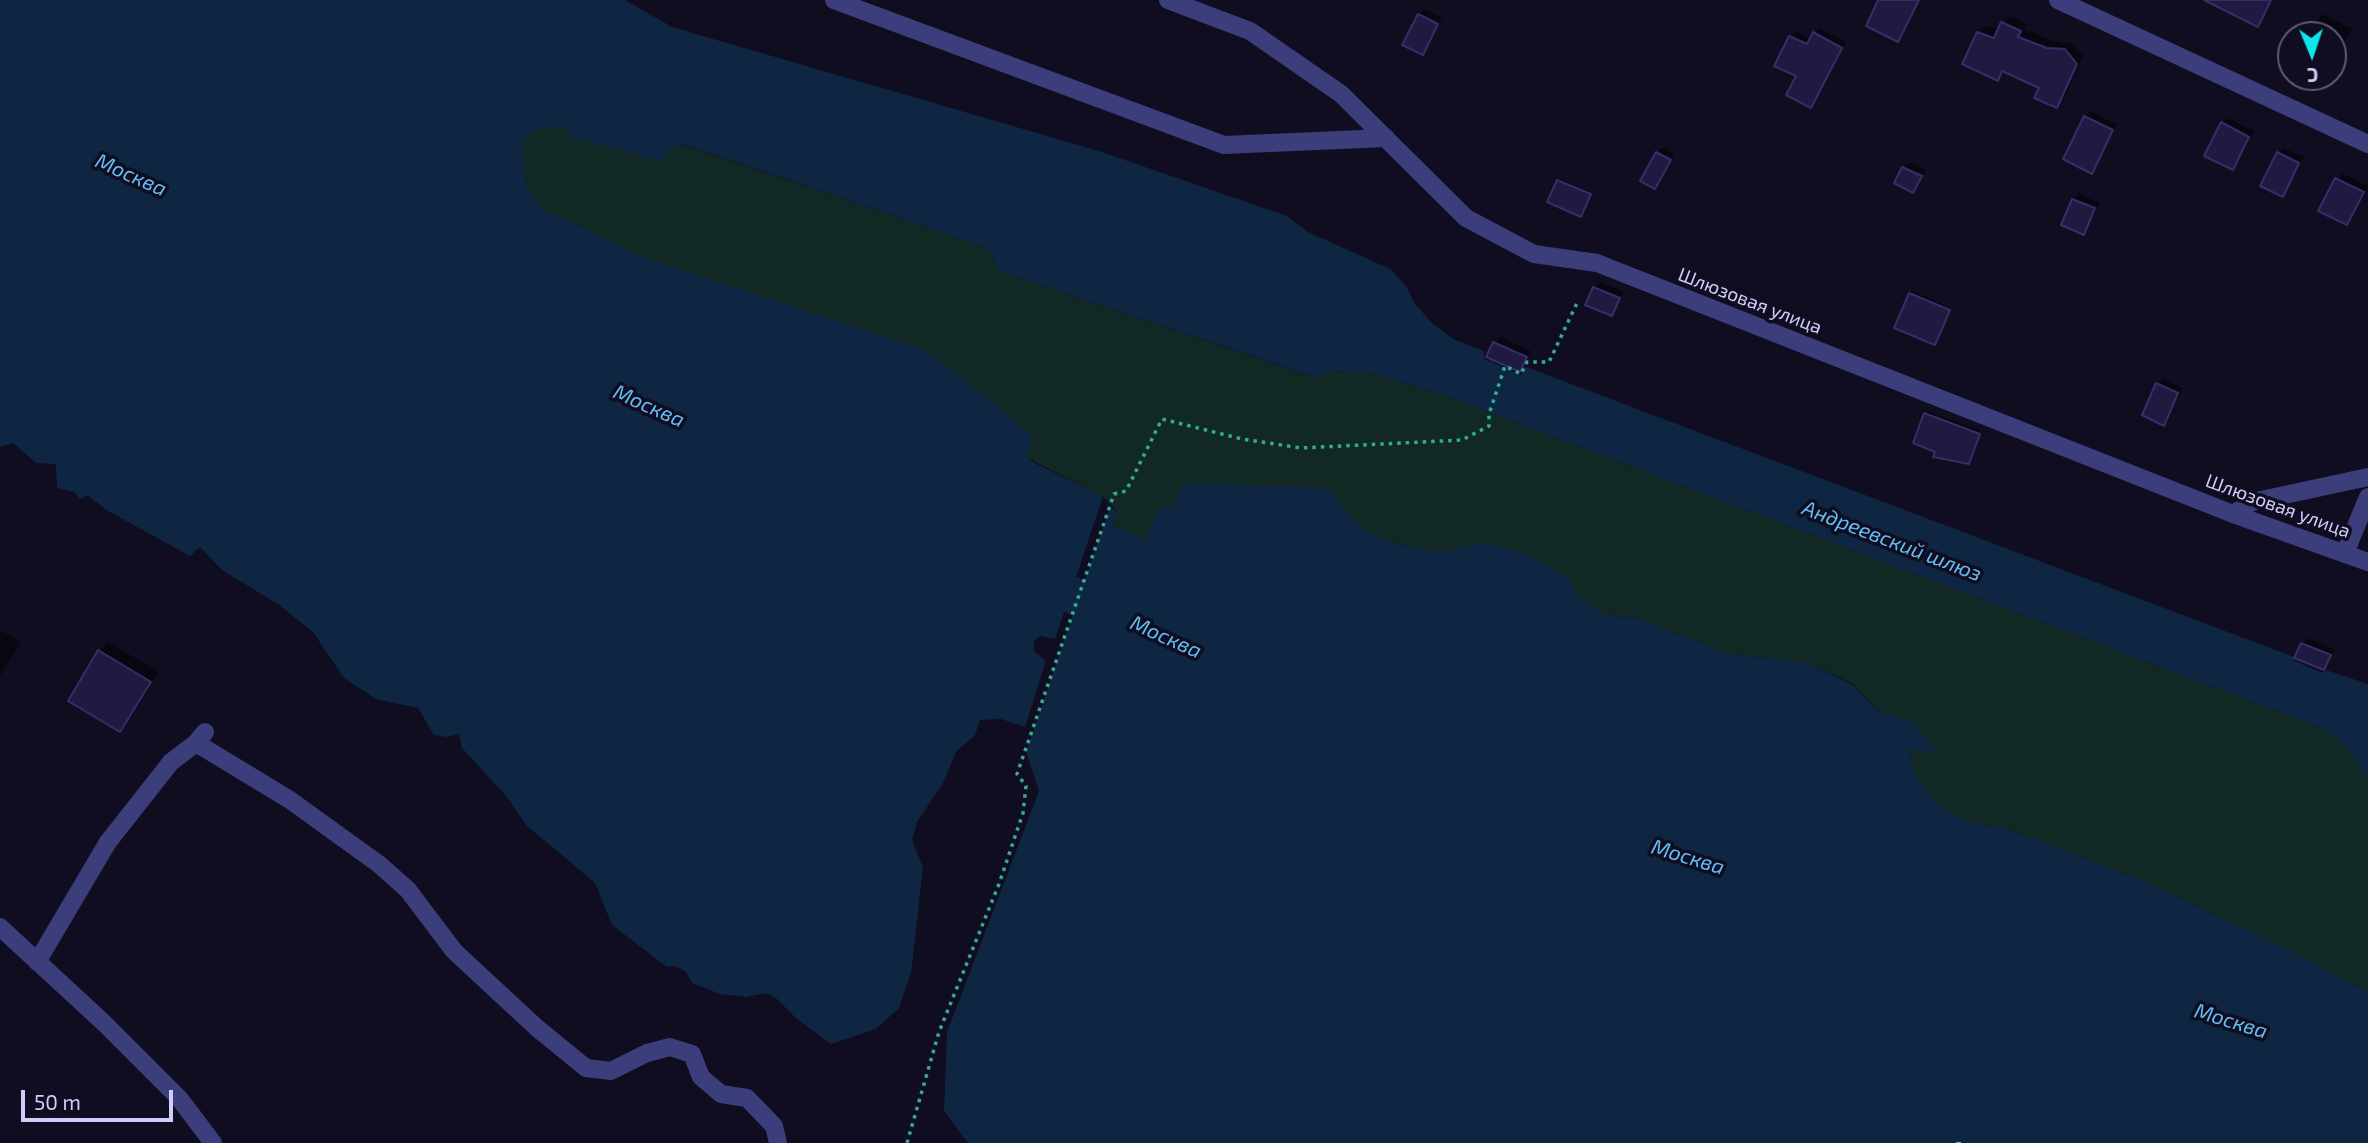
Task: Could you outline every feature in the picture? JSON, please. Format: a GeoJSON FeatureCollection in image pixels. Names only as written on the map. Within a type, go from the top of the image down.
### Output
{"type":"FeatureCollection","features":[{"type":"Feature","properties":{"kind":"street"},"geometry":{"type":"LineString","coordinates":[[834,0],[1224,145],[1386,138]]}},
{"type":"Feature","properties":{"kind":"street","name":"Шлюзовая улица"},"geometry":{"type":"LineString","coordinates":[[1168,0],[1250,31],[1341,94],[1466,219],[1534,254],[1597,263],[2233,514],[2368,562]]}},
{"type":"Feature","properties":{"kind":"street"},"geometry":{"type":"LineString","coordinates":[[2058,0],[2368,144]]}},
{"type":"Feature","properties":{"kind":"street"},"geometry":{"type":"LineString","coordinates":[[2233,514],[2252,502],[2368,477]]}},
{"type":"Feature","properties":{"kind":"street"},"geometry":{"type":"LineString","coordinates":[[2345,553],[2368,497]]}},
{"type":"Feature","properties":{"kind":"street"},"geometry":{"type":"LineString","coordinates":[[37,962],[108,842],[171,762],[201,738],[380,866],[416,899],[454,951],[537,1028],[586,1068],[611,1071],[647,1053],[670,1047],[692,1054],[701,1077],[721,1094],[747,1098],[774,1126],[778,1143]]}},
{"type":"Feature","properties":{"kind":"street"},"geometry":{"type":"LineString","coordinates":[[0,927],[179,1098],[213,1143]]}},
{"type":"Feature","properties":{"kind":"path"},"geometry":{"type":"LineString","coordinates":[[909,1142],[939,1032],[999,884],[1023,813],[1026,786],[1017,774],[1114,494],[1126,491],[1142,465],[1162,419],[1242,439],[1301,447],[1462,440],[1489,426],[1489,414],[1505,366],[1521,374],[1527,362],[1549,362],[1577,303]]}},
{"type":"Feature","properties":{"kind":"green space"},"geometry":{"type":"Polygon","coordinates":[[[565,126],[662,161],[670,149],[682,144],[988,248],[1000,271],[1312,377],[1333,371],[1370,373],[1433,391],[2324,729],[2340,740],[2368,776],[2368,992],[2285,948],[2139,879],[2008,829],[1962,820],[1933,800],[1915,774],[1908,746],[1940,755],[1913,722],[1878,711],[1853,684],[1809,663],[1730,654],[1637,618],[1604,615],[1580,599],[1567,577],[1483,543],[1440,553],[1382,540],[1358,525],[1326,488],[1176,508],[1146,541],[1113,526],[1118,512],[1103,497],[564,218],[545,212],[528,190],[523,171],[523,140],[533,130],[565,126]]]}},
{"type":"Feature","properties":{"kind":"water","name":"Андреевский шлюз"},"geometry":{"type":"Polygon","coordinates":[[[0,0],[625,0],[672,27],[1099,151],[1287,216],[1308,232],[1390,269],[1406,286],[1415,304],[1431,322],[1453,339],[1484,351],[1484,359],[1521,375],[1526,367],[2294,657],[2294,661],[2323,673],[2326,670],[2368,684],[2368,776],[2340,740],[2324,729],[1433,391],[1370,373],[1333,371],[1313,377],[1000,271],[988,248],[683,144],[670,149],[662,161],[572,138],[564,126],[533,130],[523,140],[523,171],[528,190],[545,212],[564,218],[636,255],[919,348],[941,361],[1032,436],[1027,456],[1031,461],[1103,497],[1055,639],[1041,636],[1034,641],[1034,651],[1046,661],[1025,727],[1001,719],[980,720],[975,735],[956,752],[943,783],[917,822],[912,840],[923,868],[911,973],[899,1008],[876,1029],[831,1044],[797,1019],[776,998],[766,993],[746,997],[720,994],[692,983],[686,972],[675,966],[667,967],[612,925],[595,883],[526,825],[507,797],[462,748],[459,734],[446,737],[434,735],[418,708],[376,699],[344,678],[313,632],[279,605],[222,570],[200,547],[190,556],[108,511],[87,495],[80,499],[74,492],[57,488],[56,464],[36,463],[13,443],[0,447],[0,0]]]}},
{"type":"Feature","properties":{"kind":"water"},"geometry":{"type":"Polygon","coordinates":[[[1182,483],[1327,488],[1358,525],[1382,540],[1440,553],[1483,542],[1523,553],[1567,577],[1580,599],[1604,615],[1637,618],[1730,654],[1809,663],[1853,685],[1878,711],[1913,722],[1941,756],[1908,747],[1915,774],[1933,800],[1962,820],[2008,829],[2139,879],[2285,948],[2368,992],[2368,1143],[968,1143],[944,1111],[947,1032],[1039,791],[1026,752],[1110,507],[1118,512],[1113,526],[1146,540],[1158,509],[1176,508],[1182,483]]]}},
{"type":"Feature","properties":{"kind":"building"},"geometry":{"type":"Polygon","coordinates":[[[1878,0],[1919,0],[1898,42],[1866,26],[1878,0]]]}},
{"type":"Feature","properties":{"kind":"building"},"geometry":{"type":"Polygon","coordinates":[[[2204,0],[2271,0],[2258,27],[2204,0]]]}},
{"type":"Feature","properties":{"kind":"building"},"geometry":{"type":"Polygon","coordinates":[[[1418,14],[1438,24],[1423,55],[1402,45],[1418,14]]]}},
{"type":"Feature","properties":{"kind":"building"},"geometry":{"type":"Polygon","coordinates":[[[2001,22],[2021,31],[2018,37],[2047,48],[2065,49],[2077,64],[2057,108],[2034,98],[2039,88],[2002,71],[1998,81],[1962,64],[1977,32],[1994,38],[2001,22]]]}},
{"type":"Feature","properties":{"kind":"building"},"geometry":{"type":"Polygon","coordinates":[[[1813,32],[1842,48],[1811,108],[1786,95],[1796,76],[1774,66],[1789,36],[1807,44],[1813,32]]]}},
{"type":"Feature","properties":{"kind":"building"},"geometry":{"type":"Polygon","coordinates":[[[2084,116],[2113,130],[2092,174],[2063,159],[2084,116]]]}},
{"type":"Feature","properties":{"kind":"building"},"geometry":{"type":"Polygon","coordinates":[[[2221,122],[2249,137],[2233,170],[2204,156],[2221,122]]]}},
{"type":"Feature","properties":{"kind":"building"},"geometry":{"type":"Polygon","coordinates":[[[1656,152],[1671,160],[1655,189],[1640,181],[1656,152]]]}},
{"type":"Feature","properties":{"kind":"building"},"geometry":{"type":"Polygon","coordinates":[[[2277,152],[2299,163],[2283,197],[2260,186],[2277,152]]]}},
{"type":"Feature","properties":{"kind":"building"},"geometry":{"type":"Polygon","coordinates":[[[1902,167],[1922,176],[1913,193],[1894,183],[1902,167]]]}},
{"type":"Feature","properties":{"kind":"building"},"geometry":{"type":"Polygon","coordinates":[[[2335,178],[2364,192],[2347,225],[2318,211],[2335,178]]]}},
{"type":"Feature","properties":{"kind":"building"},"geometry":{"type":"Polygon","coordinates":[[[1557,180],[1591,194],[1581,217],[1547,202],[1557,180]]]}},
{"type":"Feature","properties":{"kind":"building"},"geometry":{"type":"Polygon","coordinates":[[[2072,199],[2095,208],[2084,235],[2061,225],[2072,199]]]}},
{"type":"Feature","properties":{"kind":"building"},"geometry":{"type":"Polygon","coordinates":[[[1593,287],[1620,298],[1612,316],[1585,305],[1593,287]]]}},
{"type":"Feature","properties":{"kind":"building"},"geometry":{"type":"Polygon","coordinates":[[[1909,293],[1950,310],[1935,345],[1894,328],[1909,293]]]}},
{"type":"Feature","properties":{"kind":"building"},"geometry":{"type":"Polygon","coordinates":[[[1493,342],[1527,357],[1520,372],[1486,357],[1493,342]]]}},
{"type":"Feature","properties":{"kind":"building"},"geometry":{"type":"Polygon","coordinates":[[[2156,383],[2178,393],[2164,426],[2142,415],[2156,383]]]}},
{"type":"Feature","properties":{"kind":"building"},"geometry":{"type":"Polygon","coordinates":[[[1924,413],[1980,434],[1969,464],[1933,457],[1935,452],[1913,443],[1924,413]]]}},
{"type":"Feature","properties":{"kind":"building"},"geometry":{"type":"Polygon","coordinates":[[[2301,643],[2331,655],[2324,670],[2294,658],[2301,643]]]}},
{"type":"Feature","properties":{"kind":"building"},"geometry":{"type":"Polygon","coordinates":[[[98,650],[151,682],[120,732],[68,701],[98,650]]]}},
{"type":"Feature","properties":{"kind":"waterway","name":"Москва"},"geometry":{"type":"LineString","coordinates":[[1023,573],[1123,618]]}},
{"type":"Feature","properties":{"kind":"ferry route"},"geometry":{"type":"LineString","coordinates":[[1956,1143],[1961,1143]]}}]}
